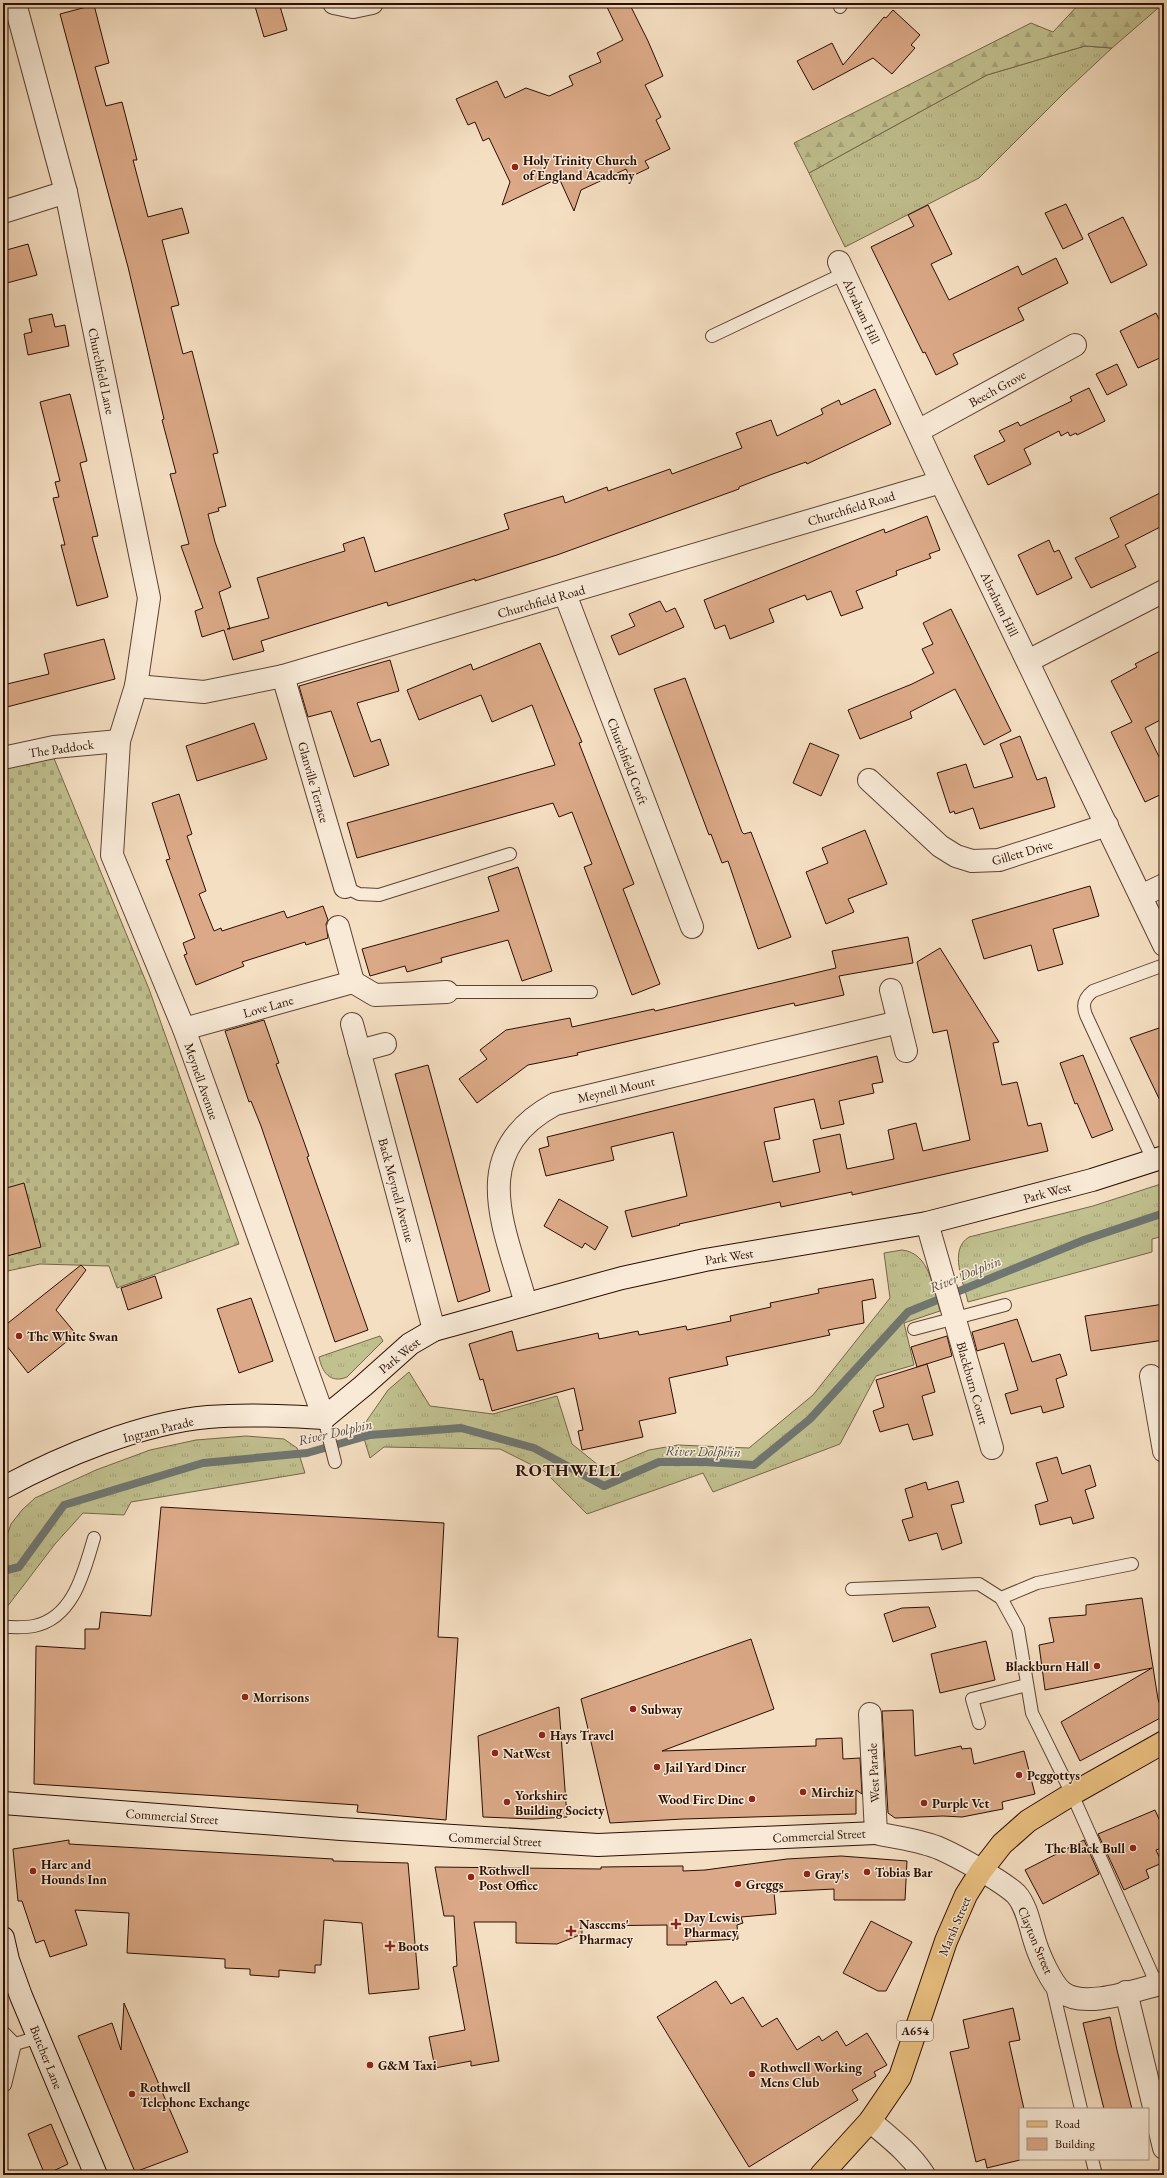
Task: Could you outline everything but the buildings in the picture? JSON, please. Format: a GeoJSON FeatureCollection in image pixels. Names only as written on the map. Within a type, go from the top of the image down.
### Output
{"type":"FeatureCollection","features":[{"type":"Feature","properties":{"kind":"main road","name":"Marsh Street"},"geometry":{"type":"LineString","coordinates":[[821,2175],[870,2121],[900,2077],[946,1941],[966,1895],[981,1871],[1002,1844],[1028,1821],[1072,1794],[1164,1742]]}},
{"type":"Feature","properties":{"kind":"street","name":"Churchfield Lane"},"geometry":{"type":"LineString","coordinates":[[15,3],[66,192],[149,598],[136,686],[119,741]]}},
{"type":"Feature","properties":{"kind":"street"},"geometry":{"type":"LineString","coordinates":[[334,3],[353,7],[372,3]]}},
{"type":"Feature","properties":{"kind":"street"},"geometry":{"type":"LineString","coordinates":[[3,212],[66,192]]}},
{"type":"Feature","properties":{"kind":"street","name":"Abraham Hill"},"geometry":{"type":"LineString","coordinates":[[842,268],[941,482],[1164,944]]}},
{"type":"Feature","properties":{"kind":"street","name":"Beech Grove"},"geometry":{"type":"LineString","coordinates":[[918,431],[1075,345]]}},
{"type":"Feature","properties":{"kind":"street","name":"Churchfield Road"},"geometry":{"type":"LineString","coordinates":[[136,686],[204,692],[283,676],[941,482]]}},
{"type":"Feature","properties":{"kind":"street"},"geometry":{"type":"LineString","coordinates":[[1028,661],[1164,591]]}},
{"type":"Feature","properties":{"kind":"street","name":"Churchfield Croft"},"geometry":{"type":"LineString","coordinates":[[565,594],[692,928]]}},
{"type":"Feature","properties":{"kind":"street","name":"Glanville Terrace"},"geometry":{"type":"LineString","coordinates":[[283,676],[345,887]]}},
{"type":"Feature","properties":{"kind":"street","name":"The Paddock"},"geometry":{"type":"LineString","coordinates":[[3,758],[54,747],[119,741]]}},
{"type":"Feature","properties":{"kind":"street","name":"Meynell Avenue"},"geometry":{"type":"LineString","coordinates":[[119,741],[112,855],[184,1029],[326,1428]]}},
{"type":"Feature","properties":{"kind":"street","name":"Gillett Drive"},"geometry":{"type":"LineString","coordinates":[[869,780],[940,846],[956,856],[972,861],[999,860],[1107,825]]}},
{"type":"Feature","properties":{"kind":"street"},"geometry":{"type":"LineString","coordinates":[[1141,896],[1164,885]]}},
{"type":"Feature","properties":{"kind":"street"},"geometry":{"type":"LineString","coordinates":[[338,927],[352,982],[375,995],[447,992]]}},
{"type":"Feature","properties":{"kind":"street","name":"Love Lane"},"geometry":{"type":"LineString","coordinates":[[184,1029],[352,982]]}},
{"type":"Feature","properties":{"kind":"street"},"geometry":{"type":"LineString","coordinates":[[891,990],[906,1051]]}},
{"type":"Feature","properties":{"kind":"street","name":"Meynell Mount"},"geometry":{"type":"LineString","coordinates":[[526,1304],[500,1208],[498,1187],[500,1166],[508,1146],[520,1129],[536,1114],[555,1104],[899,1022]]}},
{"type":"Feature","properties":{"kind":"street","name":"Back Meynell Avenue"},"geometry":{"type":"LineString","coordinates":[[352,1024],[434,1330]]}},
{"type":"Feature","properties":{"kind":"street"},"geometry":{"type":"LineString","coordinates":[[360,1051],[385,1044]]}},
{"type":"Feature","properties":{"kind":"street","name":"Park West"},"geometry":{"type":"LineString","coordinates":[[326,1428],[363,1386],[410,1344],[434,1330],[622,1278],[705,1260],[927,1223],[1092,1180],[1158,1159]]}},
{"type":"Feature","properties":{"kind":"street","name":"Blackburn Court"},"geometry":{"type":"LineString","coordinates":[[927,1223],[992,1448]]}},
{"type":"Feature","properties":{"kind":"street"},"geometry":{"type":"LineString","coordinates":[[1151,1376],[1164,1452]]}},
{"type":"Feature","properties":{"kind":"street","name":"Ingram Parade"},"geometry":{"type":"LineString","coordinates":[[3,1488],[109,1441],[174,1422],[208,1417],[244,1416],[326,1428]]}},
{"type":"Feature","properties":{"kind":"street","name":"West Parade"},"geometry":{"type":"LineString","coordinates":[[870,1714],[876,1833]]}},
{"type":"Feature","properties":{"kind":"street","name":"Commercial Street"},"geometry":{"type":"LineString","coordinates":[[3,1803],[348,1829],[598,1845],[876,1833],[940,1848],[981,1871]]}},
{"type":"Feature","properties":{"kind":"street","name":"Clayton Street"},"geometry":{"type":"LineString","coordinates":[[981,1871],[1016,1895],[1026,1913],[1036,1944],[1049,1975],[1061,1991],[1074,1999],[1093,1999],[1160,1984]]}},
{"type":"Feature","properties":{"kind":"street","name":"Butcher Lane"},"geometry":{"type":"LineString","coordinates":[[3,1938],[8,1960],[96,2175]]}},
{"type":"Feature","properties":{"kind":"street"},"geometry":{"type":"LineString","coordinates":[[1126,1992],[1164,2148]]}},
{"type":"Feature","properties":{"kind":"street"},"geometry":{"type":"LineString","coordinates":[[870,2121],[900,2146],[913,2159],[924,2175]]}},
{"type":"Feature","properties":{"kind":"lane"},"geometry":{"type":"LineString","coordinates":[[712,336],[842,268]]}},
{"type":"Feature","properties":{"kind":"lane"},"geometry":{"type":"LineString","coordinates":[[345,887],[359,894],[379,895],[510,854]]}},
{"type":"Feature","properties":{"kind":"lane"},"geometry":{"type":"LineString","coordinates":[[1158,1159],[1086,1016],[1084,1005],[1085,999],[1093,991],[1164,964]]}},
{"type":"Feature","properties":{"kind":"lane"},"geometry":{"type":"LineString","coordinates":[[447,992],[591,992]]}},
{"type":"Feature","properties":{"kind":"lane"},"geometry":{"type":"LineString","coordinates":[[914,1329],[950,1304],[1005,1306]]}},
{"type":"Feature","properties":{"kind":"lane"},"geometry":{"type":"LineString","coordinates":[[326,1428],[335,1462]]}},
{"type":"Feature","properties":{"kind":"lane"},"geometry":{"type":"LineString","coordinates":[[3,1627],[34,1626],[46,1622],[64,1608],[79,1585],[94,1538]]}},
{"type":"Feature","properties":{"kind":"lane"},"geometry":{"type":"LineString","coordinates":[[1001,1598],[1037,1583],[1132,1564]]}},
{"type":"Feature","properties":{"kind":"lane"},"geometry":{"type":"LineString","coordinates":[[852,1589],[979,1584],[1001,1598],[1018,1629],[1032,1713],[1072,1794],[1160,1984]]}},
{"type":"Feature","properties":{"kind":"lane"},"geometry":{"type":"LineString","coordinates":[[979,1723],[972,1698],[1027,1685]]}},
{"type":"Feature","properties":{"kind":"lane"},"geometry":{"type":"LineString","coordinates":[[1049,1975],[1080,2108]]}},
{"type":"Feature","properties":{"kind":"lane"},"geometry":{"type":"LineString","coordinates":[[3,2032],[15,2044]]}},
{"type":"Feature","properties":{"kind":"lane"},"geometry":{"type":"LineString","coordinates":[[15,2044],[39,2037]]}},
{"type":"Feature","properties":{"kind":"lane"},"geometry":{"type":"LineString","coordinates":[[3,2086],[5,2085],[15,2044]]}},
{"type":"Feature","properties":{"kind":"lane"},"geometry":{"type":"LineString","coordinates":[[1092,2160],[1096,2175]]}},
{"type":"Feature","properties":{"kind":"green space"},"geometry":{"type":"Polygon","coordinates":[[[1080,3],[1164,3],[1112,48],[1085,46],[987,75],[809,173],[794,143],[1031,23],[1053,32],[1080,3]]]}},
{"type":"Feature","properties":{"kind":"green space"},"geometry":{"type":"Polygon","coordinates":[[[1085,46],[1112,48],[1066,91],[979,178],[845,247],[809,173],[987,75],[1085,46]]]}},
{"type":"Feature","properties":{"kind":"green space"},"geometry":{"type":"Polygon","coordinates":[[[53,756],[149,989],[239,1244],[117,1288],[109,1266],[40,1264],[3,1272],[3,767],[53,756]]]}},
{"type":"Feature","properties":{"kind":"green space"},"geometry":{"type":"Polygon","coordinates":[[[1164,1183],[1164,1236],[1152,1239],[1152,1252],[968,1302],[961,1277],[958,1258],[959,1250],[969,1237],[1093,1206],[1164,1183]]]}},
{"type":"Feature","properties":{"kind":"green space"},"geometry":{"type":"Polygon","coordinates":[[[902,1250],[919,1258],[929,1273],[940,1311],[904,1323],[914,1365],[876,1376],[840,1444],[713,1492],[703,1473],[587,1514],[544,1471],[500,1449],[384,1447],[370,1458],[361,1429],[388,1390],[409,1372],[430,1406],[493,1414],[557,1396],[572,1444],[603,1469],[649,1450],[678,1445],[749,1448],[813,1395],[890,1298],[884,1253],[902,1250]]]}},
{"type":"Feature","properties":{"kind":"green space"},"geometry":{"type":"Polygon","coordinates":[[[380,1336],[383,1341],[347,1377],[341,1379],[331,1378],[322,1367],[319,1357],[380,1336]]]}},
{"type":"Feature","properties":{"kind":"green space"},"geometry":{"type":"Polygon","coordinates":[[[246,1436],[284,1439],[297,1448],[305,1473],[131,1502],[124,1515],[83,1513],[55,1544],[7,1607],[3,1564],[5,1541],[11,1524],[22,1510],[35,1498],[96,1470],[150,1450],[196,1440],[246,1436]]]}},
{"type":"Feature","properties":{"kind":"waterway","name":"River Dolphin"},"geometry":{"type":"LineString","coordinates":[[3,1571],[19,1567],[64,1505],[203,1463],[307,1453],[370,1435],[461,1428],[534,1448],[604,1486],[659,1462],[705,1462],[754,1465],[810,1419],[908,1312],[1084,1240],[1164,1213]]}},
{"type":"Feature","properties":{"kind":"place","name":"Holy Trinity Church of England Academy"},"geometry":{"type":"Point","coordinates":[515,167]}},
{"type":"Feature","properties":{"kind":"place","name":"The White Swan"},"geometry":{"type":"Point","coordinates":[19,1336]}},
{"type":"Feature","properties":{"kind":"place","name":"Blackburn Hall"},"geometry":{"type":"Point","coordinates":[1097,1666]}},
{"type":"Feature","properties":{"kind":"place","name":"Morrisons"},"geometry":{"type":"Point","coordinates":[245,1697]}},
{"type":"Feature","properties":{"kind":"place","name":"Subway"},"geometry":{"type":"Point","coordinates":[633,1709]}},
{"type":"Feature","properties":{"kind":"place","name":"Hays Travel"},"geometry":{"type":"Point","coordinates":[542,1735]}},
{"type":"Feature","properties":{"kind":"place","name":"NatWest"},"geometry":{"type":"Point","coordinates":[495,1753]}},
{"type":"Feature","properties":{"kind":"place","name":"Jail Yard Diner"},"geometry":{"type":"Point","coordinates":[657,1767]}},
{"type":"Feature","properties":{"kind":"place","name":"Peggottys"},"geometry":{"type":"Point","coordinates":[1019,1775]}},
{"type":"Feature","properties":{"kind":"place","name":"Mirchiz"},"geometry":{"type":"Point","coordinates":[803,1792]}},
{"type":"Feature","properties":{"kind":"place","name":"Wood Fire Dine"},"geometry":{"type":"Point","coordinates":[752,1799]}},
{"type":"Feature","properties":{"kind":"place","name":"Yorkshire Building Society"},"geometry":{"type":"Point","coordinates":[507,1802]}},
{"type":"Feature","properties":{"kind":"place","name":"Purple Vet"},"geometry":{"type":"Point","coordinates":[924,1803]}},
{"type":"Feature","properties":{"kind":"place","name":"The Black Bull"},"geometry":{"type":"Point","coordinates":[1133,1848]}},
{"type":"Feature","properties":{"kind":"place","name":"Hare and Hounds Inn"},"geometry":{"type":"Point","coordinates":[33,1871]}},
{"type":"Feature","properties":{"kind":"place","name":"Tobias Bar"},"geometry":{"type":"Point","coordinates":[867,1872]}},
{"type":"Feature","properties":{"kind":"place","name":"Gray's"},"geometry":{"type":"Point","coordinates":[807,1874]}},
{"type":"Feature","properties":{"kind":"place","name":"Rothwell Post Office"},"geometry":{"type":"Point","coordinates":[471,1877]}},
{"type":"Feature","properties":{"kind":"place","name":"Greggs"},"geometry":{"type":"Point","coordinates":[738,1884]}},
{"type":"Feature","properties":{"kind":"place","name":"Day Lewis Pharmacy"},"geometry":{"type":"Point","coordinates":[676,1924]}},
{"type":"Feature","properties":{"kind":"place","name":"Naseems' Pharmacy"},"geometry":{"type":"Point","coordinates":[571,1931]}},
{"type":"Feature","properties":{"kind":"place","name":"Boots"},"geometry":{"type":"Point","coordinates":[390,1946]}},
{"type":"Feature","properties":{"kind":"place","name":"G&M Taxi"},"geometry":{"type":"Point","coordinates":[370,2065]}},
{"type":"Feature","properties":{"kind":"place","name":"Rothwell Working Mens Club"},"geometry":{"type":"Point","coordinates":[752,2074]}},
{"type":"Feature","properties":{"kind":"place","name":"Rothwell Telephone Exchange"},"geometry":{"type":"Point","coordinates":[132,2094]}},
{"type":"Feature","properties":{"kind":"district","name":"ROTHWELL"},"geometry":{"type":"Point","coordinates":[568,1470]}}]}
